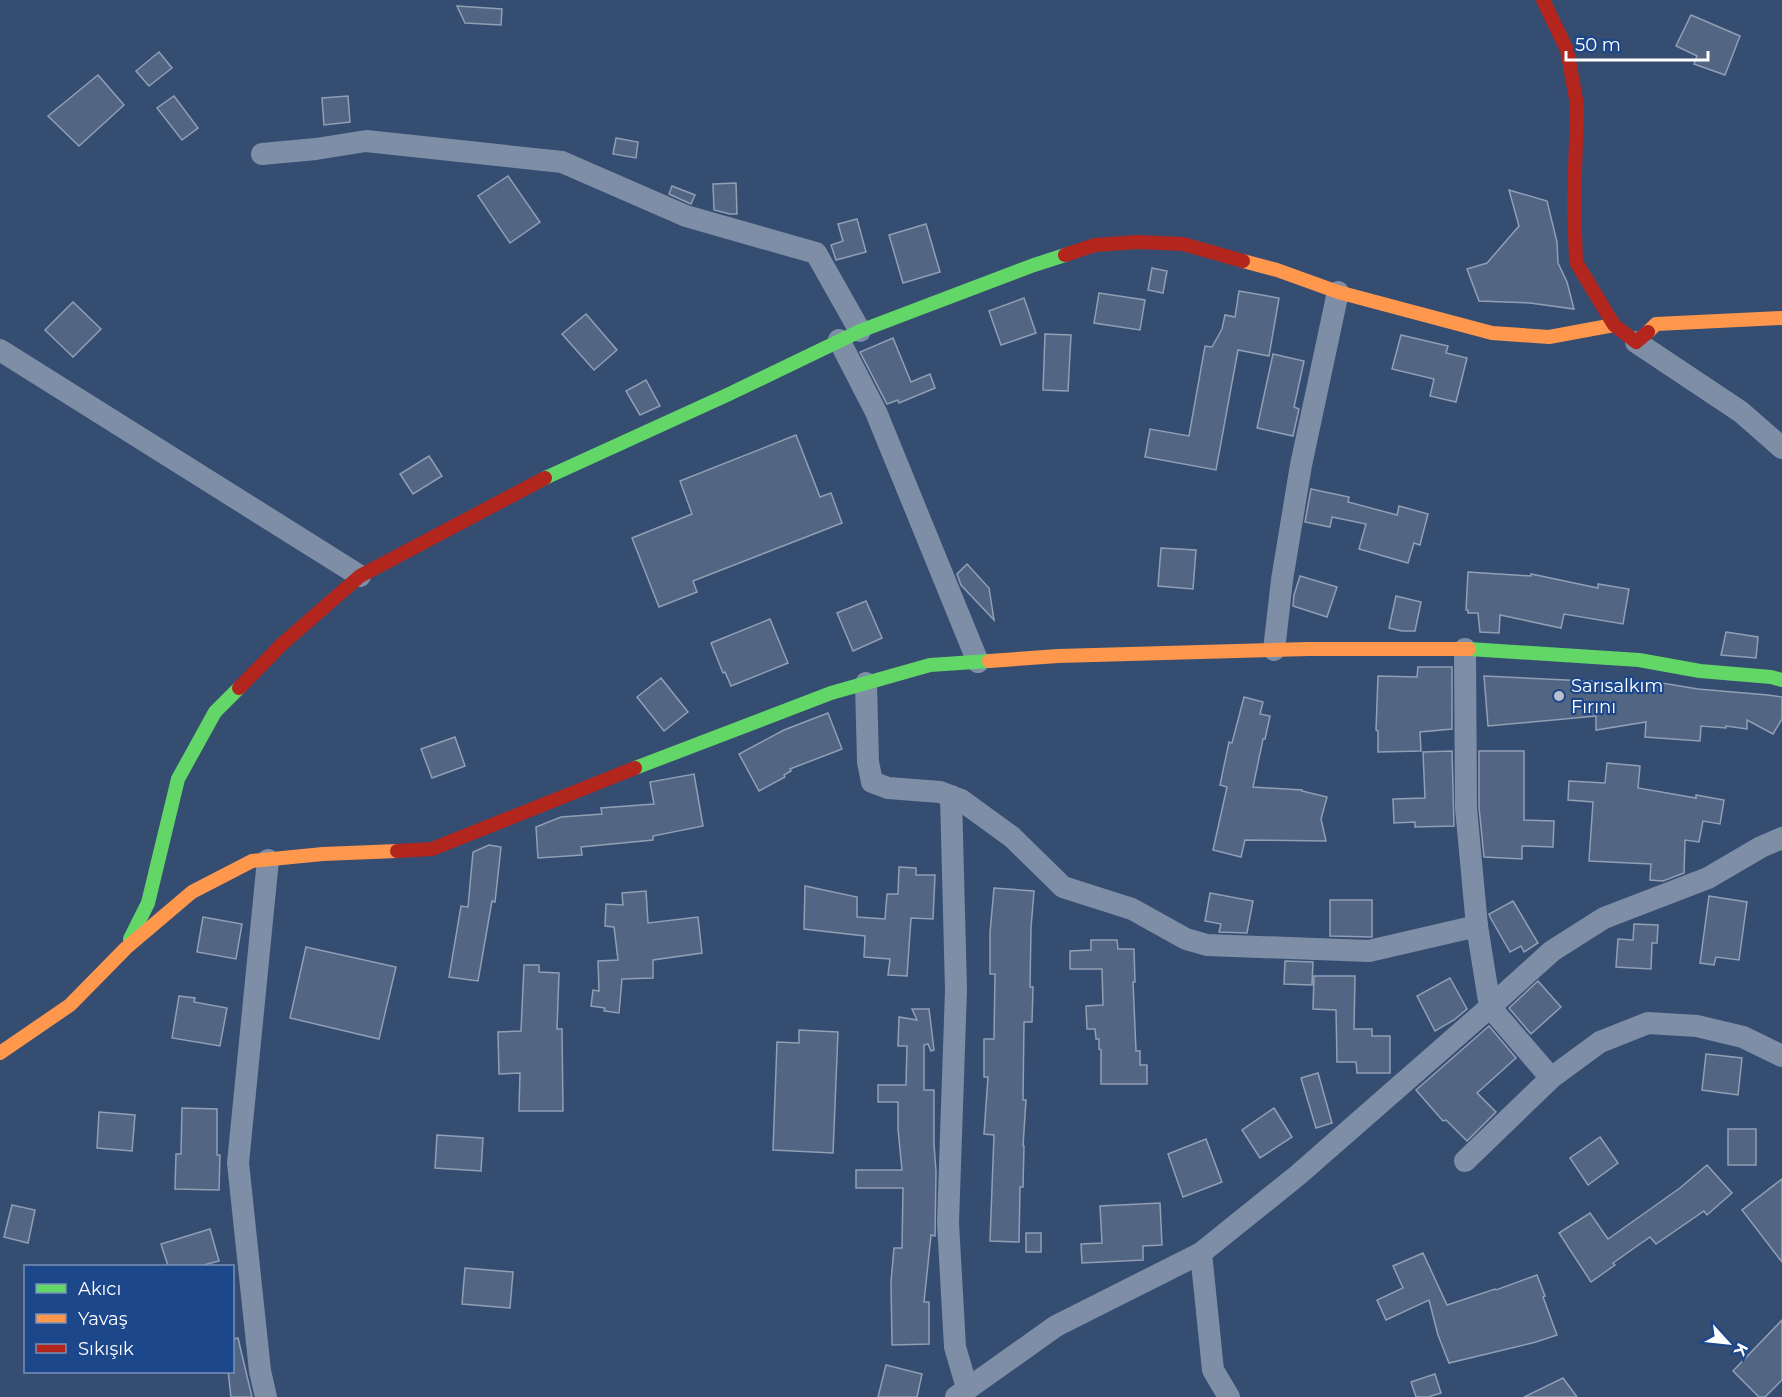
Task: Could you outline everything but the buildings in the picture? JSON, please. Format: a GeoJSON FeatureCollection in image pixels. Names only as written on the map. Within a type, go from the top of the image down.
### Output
{"type":"FeatureCollection","features":[{"type":"Feature","properties":{"kind":"street"},"geometry":{"type":"LineString","coordinates":[[1543,0],[1567,50],[1577,105],[1574,204],[1576,262],[1614,325],[1741,412],[1782,448]]}},
{"type":"Feature","properties":{"kind":"street"},"geometry":{"type":"LineString","coordinates":[[262,154],[366,141],[562,162],[686,216],[816,253],[860,331]]}},
{"type":"Feature","properties":{"kind":"street"},"geometry":{"type":"LineString","coordinates":[[126,948],[148,903],[178,779],[215,712],[282,644],[360,576],[542,480],[728,395],[860,331],[1034,265],[1095,245],[1138,242],[1184,244],[1277,270],[1338,292],[1492,333],[1549,337],[1614,325]]}},
{"type":"Feature","properties":{"kind":"street"},"geometry":{"type":"LineString","coordinates":[[1274,650],[1282,580],[1301,465],[1338,292]]}},
{"type":"Feature","properties":{"kind":"street"},"geometry":{"type":"LineString","coordinates":[[1636,342],[1656,324],[1782,318]]}},
{"type":"Feature","properties":{"kind":"street"},"geometry":{"type":"LineString","coordinates":[[839,340],[876,412],[978,662]]}},
{"type":"Feature","properties":{"kind":"street"},"geometry":{"type":"LineString","coordinates":[[0,350],[360,576]]}},
{"type":"Feature","properties":{"kind":"street"},"geometry":{"type":"LineString","coordinates":[[1465,649],[1466,808],[1478,926],[1490,1008],[1551,1078]]}},
{"type":"Feature","properties":{"kind":"street"},"geometry":{"type":"LineString","coordinates":[[0,1053],[70,1005],[126,948],[192,892],[252,861],[322,854],[432,849],[831,693],[930,665],[1058,656],[1274,650],[1465,649],[1639,660],[1700,671],[1782,680]]}},
{"type":"Feature","properties":{"kind":"street"},"geometry":{"type":"LineString","coordinates":[[866,683],[868,762],[872,782],[888,788],[940,792],[961,800],[1012,837],[1063,887],[1132,909],[1186,939],[1207,945],[1369,951],[1478,926]]}},
{"type":"Feature","properties":{"kind":"street"},"geometry":{"type":"LineString","coordinates":[[951,796],[956,990],[948,1223],[955,1347],[962,1392],[1056,1326],[1201,1253],[1298,1175],[1552,951],[1604,918],[1708,878],[1761,847],[1782,838]]}},
{"type":"Feature","properties":{"kind":"street"},"geometry":{"type":"LineString","coordinates":[[266,1397],[260,1371],[238,1163],[268,860]]}},
{"type":"Feature","properties":{"kind":"street"},"geometry":{"type":"LineString","coordinates":[[1465,1161],[1551,1078],[1600,1042],[1648,1023],[1697,1026],[1743,1037],[1782,1056]]}},
{"type":"Feature","properties":{"kind":"street"},"geometry":{"type":"LineString","coordinates":[[1201,1253],[1213,1371],[1229,1397]]}},
{"type":"Feature","properties":{"kind":"traffic: fast"},"geometry":{"type":"LineString","coordinates":[[545,478],[860,331],[1065,255]]}},
{"type":"Feature","properties":{"kind":"traffic: fast"},"geometry":{"type":"LineString","coordinates":[[1469,649],[1639,660],[1700,671],[1782,680]]}},
{"type":"Feature","properties":{"kind":"traffic: fast"},"geometry":{"type":"LineString","coordinates":[[635,768],[831,693],[930,665],[989,661]]}},
{"type":"Feature","properties":{"kind":"traffic: fast"},"geometry":{"type":"LineString","coordinates":[[130,939],[148,903],[178,779],[215,712],[239,688]]}},
{"type":"Feature","properties":{"kind":"traffic: slow"},"geometry":{"type":"LineString","coordinates":[[1243,261],[1277,270],[1338,292],[1492,333],[1549,337],[1614,325]]}},
{"type":"Feature","properties":{"kind":"traffic: slow"},"geometry":{"type":"LineString","coordinates":[[1648,332],[1656,324],[1782,318]]}},
{"type":"Feature","properties":{"kind":"traffic: slow"},"geometry":{"type":"LineString","coordinates":[[989,661],[1058,656],[1309,649],[1469,649]]}},
{"type":"Feature","properties":{"kind":"traffic: slow"},"geometry":{"type":"LineString","coordinates":[[0,1053],[70,1005],[126,948],[192,892],[252,861],[323,854],[397,851]]}},
{"type":"Feature","properties":{"kind":"traffic: jam"},"geometry":{"type":"LineString","coordinates":[[1543,0],[1567,50],[1577,105],[1574,204],[1576,262],[1614,325],[1636,342],[1648,332]]}},
{"type":"Feature","properties":{"kind":"traffic: jam"},"geometry":{"type":"LineString","coordinates":[[1065,255],[1095,245],[1138,242],[1183,244],[1243,261]]}},
{"type":"Feature","properties":{"kind":"traffic: jam"},"geometry":{"type":"LineString","coordinates":[[239,688],[282,644],[360,576],[545,478]]}},
{"type":"Feature","properties":{"kind":"traffic: jam"},"geometry":{"type":"LineString","coordinates":[[397,851],[432,849],[635,768]]}},
{"type":"Feature","properties":{"kind":"place","name":"Sarısalkım Fırını"},"geometry":{"type":"Point","coordinates":[1559,696]}}]}
